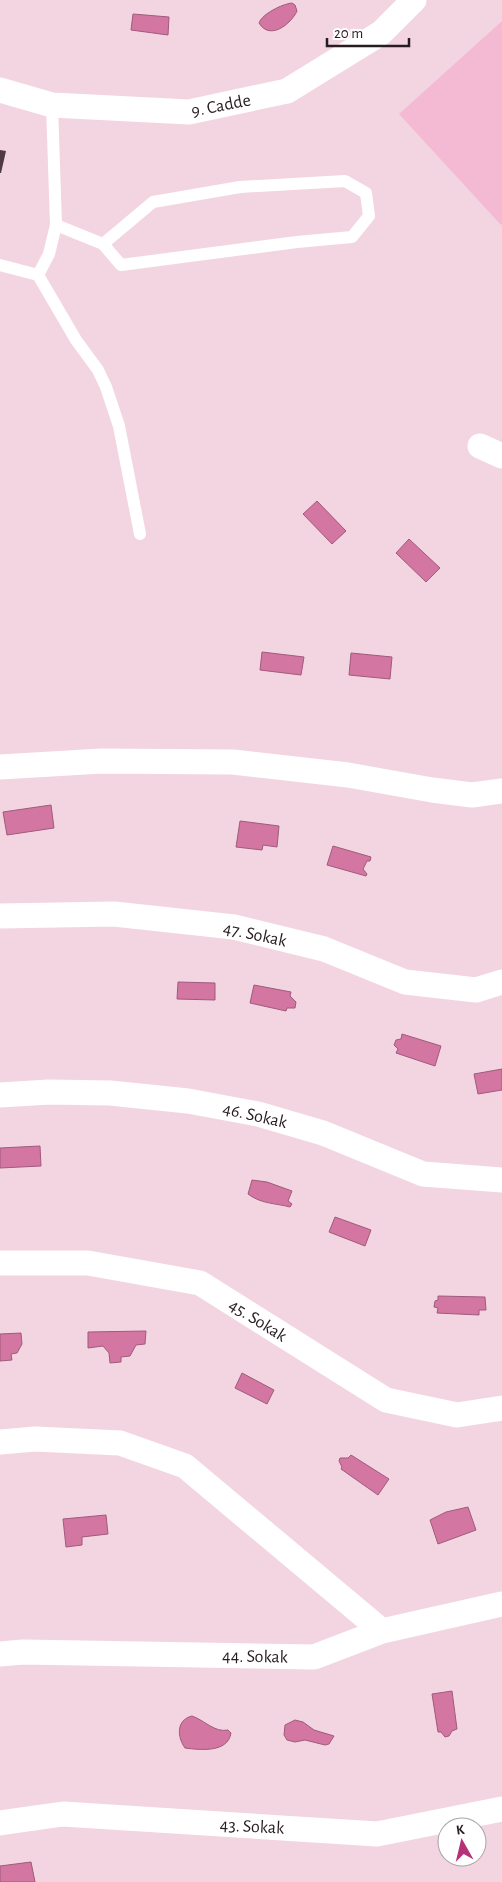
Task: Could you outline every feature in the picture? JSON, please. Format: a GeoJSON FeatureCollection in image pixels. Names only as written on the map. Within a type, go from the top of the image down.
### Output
{"type":"FeatureCollection","features":[{"type":"Feature","properties":{"kind":"street","name":"9. Cadde"},"geometry":{"type":"LineString","coordinates":[[0,90],[52,105],[189,112],[287,91],[381,33],[414,0]]}},
{"type":"Feature","properties":{"kind":"street"},"geometry":{"type":"LineString","coordinates":[[480,446],[502,456]]}},
{"type":"Feature","properties":{"kind":"street"},"geometry":{"type":"LineString","coordinates":[[0,767],[102,761],[233,762],[348,775],[472,795],[502,791]]}},
{"type":"Feature","properties":{"kind":"street","name":"47. Sokak"},"geometry":{"type":"LineString","coordinates":[[0,916],[114,914],[234,927],[324,949],[405,982],[476,990],[502,982]]}},
{"type":"Feature","properties":{"kind":"street","name":"46. Sokak"},"geometry":{"type":"LineString","coordinates":[[0,1095],[49,1092],[110,1093],[188,1101],[258,1114],[324,1133],[423,1174],[502,1180]]}},
{"type":"Feature","properties":{"kind":"street","name":"45. Sokak"},"geometry":{"type":"LineString","coordinates":[[0,1263],[88,1263],[200,1283],[386,1400],[457,1415],[502,1408]]}},
{"type":"Feature","properties":{"kind":"street"},"geometry":{"type":"LineString","coordinates":[[0,1442],[35,1440],[120,1443],[184,1466],[382,1631]]}},
{"type":"Feature","properties":{"kind":"street","name":"44. Sokak"},"geometry":{"type":"LineString","coordinates":[[0,1654],[23,1652],[314,1657],[382,1631],[502,1604]]}},
{"type":"Feature","properties":{"kind":"street","name":"43. Sokak"},"geometry":{"type":"LineString","coordinates":[[0,1822],[63,1814],[377,1834],[502,1809]]}},
{"type":"Feature","properties":{"kind":"lane"},"geometry":{"type":"LineString","coordinates":[[38,275],[49,254],[56,225],[52,105]]}},
{"type":"Feature","properties":{"kind":"lane"},"geometry":{"type":"LineString","coordinates":[[56,225],[103,244],[121,265],[297,242],[352,237],[369,216],[366,193],[345,181],[240,187],[153,202],[103,244]]}},
{"type":"Feature","properties":{"kind":"lane"},"geometry":{"type":"LineString","coordinates":[[0,265],[38,275],[76,340],[98,370],[106,387],[119,426],[140,534]]}},
{"type":"Feature","properties":{"kind":"shaded area"},"geometry":{"type":"Polygon","coordinates":[[[292,3],[297,11],[290,21],[280,29],[269,31],[259,23],[264,16],[273,10],[292,3]]]}},
{"type":"Feature","properties":{"kind":"shaded area"},"geometry":{"type":"Polygon","coordinates":[[[133,14],[169,17],[168,35],[131,30],[133,14]]]}},
{"type":"Feature","properties":{"kind":"shaded area"},"geometry":{"type":"Polygon","coordinates":[[[502,21],[502,224],[501,225],[399,114],[502,21]]]}},
{"type":"Feature","properties":{"kind":"shaded area"},"geometry":{"type":"Polygon","coordinates":[[[317,501],[346,531],[332,544],[303,514],[317,501]]]}},
{"type":"Feature","properties":{"kind":"shaded area"},"geometry":{"type":"Polygon","coordinates":[[[409,539],[440,568],[426,582],[396,553],[409,539]]]}},
{"type":"Feature","properties":{"kind":"shaded area"},"geometry":{"type":"Polygon","coordinates":[[[262,652],[304,657],[301,675],[260,670],[262,652]]]}},
{"type":"Feature","properties":{"kind":"shaded area"},"geometry":{"type":"Polygon","coordinates":[[[351,653],[392,657],[390,679],[349,675],[351,653]]]}},
{"type":"Feature","properties":{"kind":"shaded area"},"geometry":{"type":"Polygon","coordinates":[[[51,805],[54,828],[7,835],[3,812],[51,805]]]}},
{"type":"Feature","properties":{"kind":"shaded area"},"geometry":{"type":"Polygon","coordinates":[[[240,821],[279,826],[277,847],[263,845],[262,850],[236,847],[240,821]]]}},
{"type":"Feature","properties":{"kind":"shaded area"},"geometry":{"type":"Polygon","coordinates":[[[333,846],[371,857],[363,869],[367,874],[366,876],[327,865],[333,846]]]}},
{"type":"Feature","properties":{"kind":"shaded area"},"geometry":{"type":"Polygon","coordinates":[[[178,982],[215,983],[215,1000],[177,999],[178,982]]]}},
{"type":"Feature","properties":{"kind":"shaded area"},"geometry":{"type":"Polygon","coordinates":[[[254,985],[291,992],[290,996],[296,1002],[295,1008],[287,1008],[286,1011],[250,1003],[254,985]]]}},
{"type":"Feature","properties":{"kind":"shaded area"},"geometry":{"type":"Polygon","coordinates":[[[402,1034],[441,1046],[435,1066],[396,1053],[398,1049],[394,1045],[396,1040],[401,1039],[402,1034]]]}},
{"type":"Feature","properties":{"kind":"shaded area"},"geometry":{"type":"Polygon","coordinates":[[[502,1069],[502,1090],[478,1094],[474,1074],[502,1069]]]}},
{"type":"Feature","properties":{"kind":"shaded area"},"geometry":{"type":"Polygon","coordinates":[[[40,1146],[41,1166],[0,1168],[0,1148],[40,1146]]]}},
{"type":"Feature","properties":{"kind":"shaded area"},"geometry":{"type":"Polygon","coordinates":[[[252,1180],[267,1182],[292,1191],[288,1201],[292,1204],[290,1207],[263,1201],[248,1194],[252,1180]]]}},
{"type":"Feature","properties":{"kind":"shaded area"},"geometry":{"type":"Polygon","coordinates":[[[335,1217],[371,1230],[365,1246],[329,1232],[335,1217]]]}},
{"type":"Feature","properties":{"kind":"shaded area"},"geometry":{"type":"Polygon","coordinates":[[[438,1296],[485,1297],[486,1310],[479,1310],[479,1315],[437,1313],[438,1308],[434,1307],[438,1296]]]}},
{"type":"Feature","properties":{"kind":"shaded area"},"geometry":{"type":"Polygon","coordinates":[[[146,1331],[145,1344],[136,1345],[130,1356],[121,1357],[121,1362],[110,1363],[109,1353],[103,1346],[88,1348],[88,1332],[146,1331]]]}},
{"type":"Feature","properties":{"kind":"shaded area"},"geometry":{"type":"Polygon","coordinates":[[[21,1333],[22,1344],[17,1353],[11,1354],[12,1360],[0,1361],[0,1334],[21,1333]]]}},
{"type":"Feature","properties":{"kind":"shaded area"},"geometry":{"type":"Polygon","coordinates":[[[242,1373],[274,1390],[267,1404],[235,1388],[242,1373]]]}},
{"type":"Feature","properties":{"kind":"shaded area"},"geometry":{"type":"Polygon","coordinates":[[[351,1455],[389,1479],[378,1495],[341,1469],[340,1458],[348,1458],[351,1455]]]}},
{"type":"Feature","properties":{"kind":"shaded area"},"geometry":{"type":"Polygon","coordinates":[[[468,1507],[476,1530],[438,1544],[430,1520],[446,1512],[468,1507]]]}},
{"type":"Feature","properties":{"kind":"shaded area"},"geometry":{"type":"Polygon","coordinates":[[[106,1515],[108,1534],[82,1537],[82,1545],[66,1547],[63,1519],[106,1515]]]}},
{"type":"Feature","properties":{"kind":"shaded area"},"geometry":{"type":"Polygon","coordinates":[[[452,1691],[457,1729],[445,1737],[441,1732],[438,1732],[432,1694],[452,1691]]]}},
{"type":"Feature","properties":{"kind":"shaded area"},"geometry":{"type":"Polygon","coordinates":[[[192,1716],[219,1730],[228,1730],[231,1733],[229,1739],[225,1744],[212,1749],[185,1748],[180,1739],[180,1729],[183,1721],[192,1716]]]}},
{"type":"Feature","properties":{"kind":"shaded area"},"geometry":{"type":"Polygon","coordinates":[[[295,1720],[303,1722],[314,1730],[334,1736],[329,1744],[325,1745],[305,1740],[295,1742],[287,1740],[284,1735],[285,1725],[295,1720]]]}},
{"type":"Feature","properties":{"kind":"shaded area"},"geometry":{"type":"Polygon","coordinates":[[[31,1862],[35,1882],[0,1882],[0,1866],[31,1862]]]}},
{"type":"Feature","properties":{"kind":"building"},"geometry":{"type":"Polygon","coordinates":[[[0,150],[6,151],[1,173],[0,173],[0,150]]]}}]}
